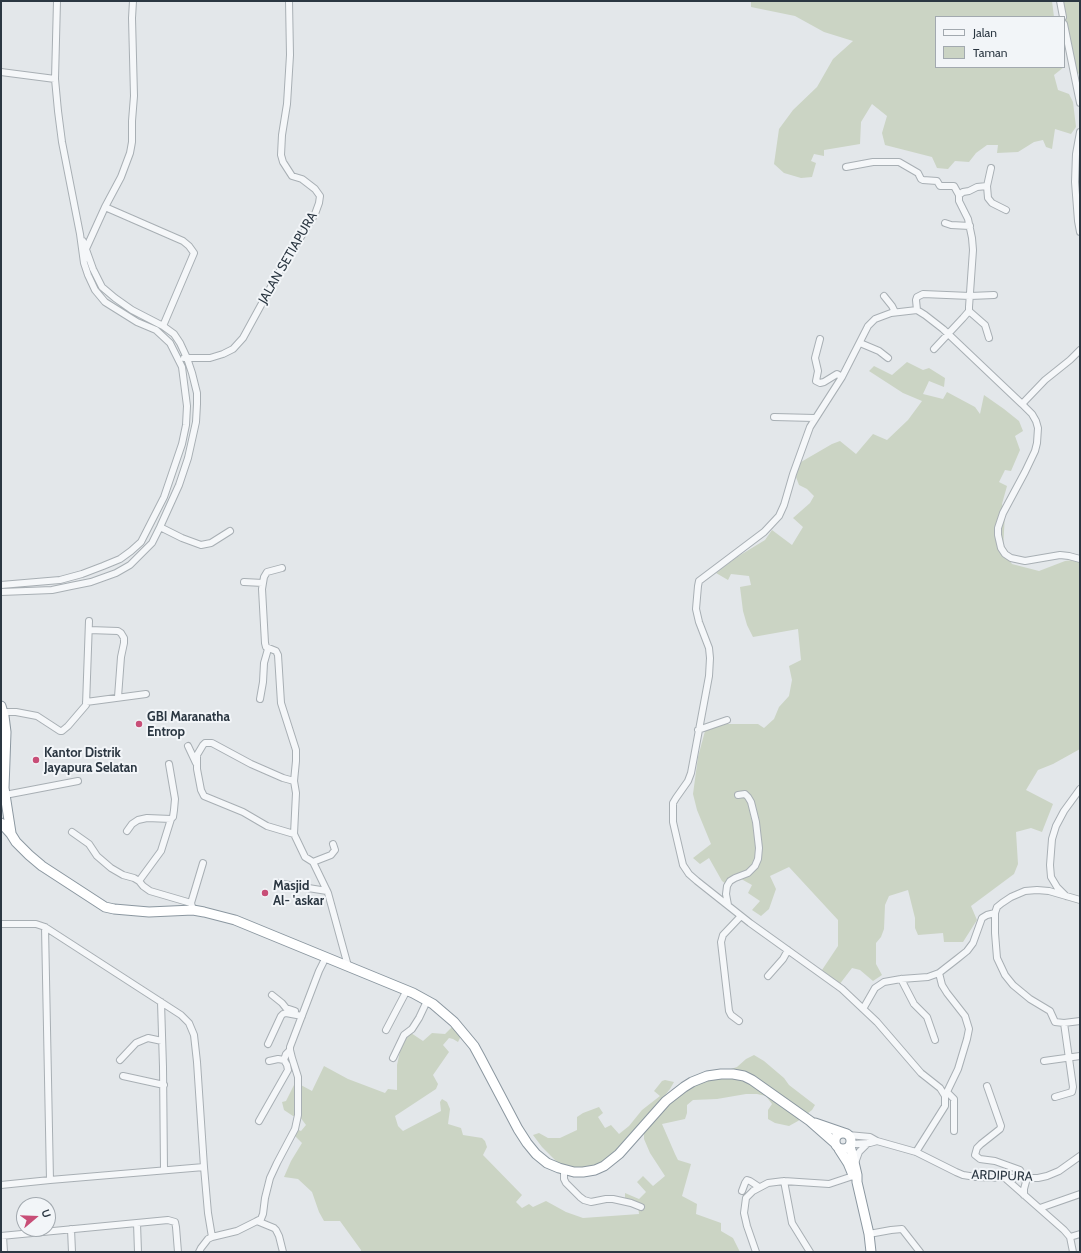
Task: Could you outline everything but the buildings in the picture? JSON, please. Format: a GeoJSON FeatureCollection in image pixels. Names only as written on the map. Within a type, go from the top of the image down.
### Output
{"type":"FeatureCollection","features":[{"type":"Feature","properties":{"kind":"highway"},"geometry":{"type":"LineString","coordinates":[[2,709],[6,732],[3,792],[11,834]]}},
{"type":"Feature","properties":{"kind":"highway"},"geometry":{"type":"LineString","coordinates":[[1,823],[16,842],[42,866],[105,907],[127,911],[149,912],[192,907],[204,912],[235,920],[408,990],[440,1009],[454,1022],[470,1042],[480,1057],[518,1129],[536,1154],[547,1163],[574,1172],[595,1170],[604,1166],[620,1154],[666,1100],[692,1082],[707,1076],[721,1074],[744,1076],[761,1085],[810,1121],[837,1146],[844,1150],[848,1139]]}},
{"type":"Feature","properties":{"kind":"highway"},"geometry":{"type":"LineString","coordinates":[[810,1121],[848,1139],[855,1164],[856,1178],[869,1234],[870,1252]]}},
{"type":"Feature","properties":{"kind":"highway"},"geometry":{"type":"LineString","coordinates":[[848,1139],[837,1136],[834,1140],[856,1178]]}},
{"type":"Feature","properties":{"kind":"street"},"geometry":{"type":"LineString","coordinates":[[1,585],[60,580],[82,574],[120,558],[131,551],[140,542],[164,497],[182,444],[186,425],[187,406],[182,367],[170,343],[156,330],[137,322],[106,302],[95,290],[88,275],[62,142],[55,79],[57,1]]}},
{"type":"Feature","properties":{"kind":"street"},"geometry":{"type":"LineString","coordinates":[[84,252],[127,164],[132,142],[134,96],[133,1]]}},
{"type":"Feature","properties":{"kind":"street","name":"JALAN SETIAPURA"},"geometry":{"type":"LineString","coordinates":[[178,358],[210,358],[233,349],[243,338],[278,274],[315,214],[319,203],[320,196],[315,189],[302,179],[292,176],[283,162],[281,155],[290,55],[288,1]]}},
{"type":"Feature","properties":{"kind":"street"},"geometry":{"type":"LineString","coordinates":[[1060,1],[1063,16]]}},
{"type":"Feature","properties":{"kind":"street"},"geometry":{"type":"LineString","coordinates":[[1065,28],[1080,103]]}},
{"type":"Feature","properties":{"kind":"street"},"geometry":{"type":"LineString","coordinates":[[1,72],[55,79]]}},
{"type":"Feature","properties":{"kind":"street"},"geometry":{"type":"LineString","coordinates":[[1080,132],[1075,165],[1075,182],[1080,232]]}},
{"type":"Feature","properties":{"kind":"street"},"geometry":{"type":"LineString","coordinates":[[846,167],[873,162],[899,162],[918,173],[923,180],[937,181],[940,186],[954,186],[959,195],[959,201],[970,226],[973,250],[969,311],[934,349]]}},
{"type":"Feature","properties":{"kind":"street"},"geometry":{"type":"LineString","coordinates":[[991,168],[987,186],[988,198],[992,203],[1006,210]]}},
{"type":"Feature","properties":{"kind":"street"},"geometry":{"type":"LineString","coordinates":[[959,195],[977,187],[987,186]]}},
{"type":"Feature","properties":{"kind":"street"},"geometry":{"type":"LineString","coordinates":[[105,208],[183,241],[194,253],[163,326]]}},
{"type":"Feature","properties":{"kind":"street"},"geometry":{"type":"LineString","coordinates":[[945,223],[951,225],[970,226]]}},
{"type":"Feature","properties":{"kind":"street"},"geometry":{"type":"LineString","coordinates":[[1,592],[52,590],[91,582],[130,565],[152,543],[179,485],[188,458],[196,422],[196,393],[192,373],[180,343],[174,334],[163,326],[132,310],[102,287],[84,252]]}},
{"type":"Feature","properties":{"kind":"street"},"geometry":{"type":"LineString","coordinates":[[917,310],[917,297],[923,294],[970,296],[994,295]]}},
{"type":"Feature","properties":{"kind":"street"},"geometry":{"type":"LineString","coordinates":[[884,296],[892,306],[894,312]]}},
{"type":"Feature","properties":{"kind":"street"},"geometry":{"type":"LineString","coordinates":[[954,1132],[954,1099],[921,1073],[877,1022],[842,989],[697,882],[685,869],[673,822],[674,803],[688,782],[691,773],[709,676],[710,658],[709,648],[699,622],[696,609],[699,581],[764,532],[779,516],[784,506],[791,480],[810,427],[842,377],[871,322],[894,312],[917,310],[933,320],[949,334],[1032,414],[1036,421],[1038,428],[1038,439],[1035,451],[1003,513],[998,528],[1001,548],[1005,554],[1020,561],[1053,555],[1069,556],[1080,559]]}},
{"type":"Feature","properties":{"kind":"street"},"geometry":{"type":"LineString","coordinates":[[969,311],[985,325],[990,338]]}},
{"type":"Feature","properties":{"kind":"street"},"geometry":{"type":"LineString","coordinates":[[820,340],[815,358],[818,371],[816,381],[820,383],[824,382],[837,374],[842,377]]}},
{"type":"Feature","properties":{"kind":"street"},"geometry":{"type":"LineString","coordinates":[[860,342],[880,351],[888,358]]}},
{"type":"Feature","properties":{"kind":"street"},"geometry":{"type":"LineString","coordinates":[[1022,404],[1045,380],[1080,350]]}},
{"type":"Feature","properties":{"kind":"street"},"geometry":{"type":"LineString","coordinates":[[774,417],[815,418]]}},
{"type":"Feature","properties":{"kind":"street"},"geometry":{"type":"LineString","coordinates":[[160,527],[182,538],[201,545],[211,543],[230,531]]}},
{"type":"Feature","properties":{"kind":"street"},"geometry":{"type":"LineString","coordinates":[[260,699],[264,663],[268,649],[265,643],[264,628],[262,589],[264,577],[267,572],[282,568]]}},
{"type":"Feature","properties":{"kind":"street"},"geometry":{"type":"LineString","coordinates":[[244,582],[263,583]]}},
{"type":"Feature","properties":{"kind":"street"},"geometry":{"type":"LineString","coordinates":[[2,709],[37,716],[58,730],[62,731],[68,726],[85,707],[86,702],[89,621]]}},
{"type":"Feature","properties":{"kind":"street"},"geometry":{"type":"LineString","coordinates":[[89,630],[118,631],[124,638],[118,698]]}},
{"type":"Feature","properties":{"kind":"street"},"geometry":{"type":"LineString","coordinates":[[268,649],[276,651],[278,655],[281,703],[296,750],[294,781],[296,792],[294,834],[305,857],[312,862],[327,891],[348,966]]}},
{"type":"Feature","properties":{"kind":"street"},"geometry":{"type":"LineString","coordinates":[[86,702],[146,694]]}},
{"type":"Feature","properties":{"kind":"street"},"geometry":{"type":"LineString","coordinates":[[698,730],[727,720]]}},
{"type":"Feature","properties":{"kind":"street"},"geometry":{"type":"LineString","coordinates":[[196,763],[197,756],[202,745],[205,743],[212,743],[251,764],[283,778],[294,781]]}},
{"type":"Feature","properties":{"kind":"street"},"geometry":{"type":"LineString","coordinates":[[188,746],[196,763],[204,796],[243,812],[267,826],[294,834]]}},
{"type":"Feature","properties":{"kind":"street"},"geometry":{"type":"LineString","coordinates":[[139,881],[161,851],[174,810],[175,799],[170,764]]}},
{"type":"Feature","properties":{"kind":"street"},"geometry":{"type":"LineString","coordinates":[[3,792],[78,781]]}},
{"type":"Feature","properties":{"kind":"street"},"geometry":{"type":"LineString","coordinates":[[1067,897],[1057,887],[1051,877],[1050,865],[1052,839],[1056,826],[1064,811],[1080,789]]}},
{"type":"Feature","properties":{"kind":"street"},"geometry":{"type":"LineString","coordinates":[[728,905],[726,894],[727,886],[730,881],[748,873],[755,866],[758,859],[756,822],[751,802],[745,794],[738,795]]}},
{"type":"Feature","properties":{"kind":"street"},"geometry":{"type":"LineString","coordinates":[[127,831],[132,824],[147,818],[171,819]]}},
{"type":"Feature","properties":{"kind":"street"},"geometry":{"type":"LineString","coordinates":[[72,832],[89,844],[97,856],[123,875],[136,878],[150,891],[192,907],[203,863]]}},
{"type":"Feature","properties":{"kind":"street"},"geometry":{"type":"LineString","coordinates":[[312,862],[331,855],[334,850],[333,844]]}},
{"type":"Feature","properties":{"kind":"street"},"geometry":{"type":"LineString","coordinates":[[277,883],[327,891]]}},
{"type":"Feature","properties":{"kind":"street"},"geometry":{"type":"LineString","coordinates":[[1080,900],[1037,890],[1025,891],[1002,903],[997,908],[995,913],[996,951],[1000,966],[1005,975],[1013,985],[1030,999],[1050,1011],[1054,1022],[1064,1023],[1080,1021]]}},
{"type":"Feature","properties":{"kind":"street"},"geometry":{"type":"LineString","coordinates":[[863,1009],[875,988],[879,984],[891,980],[928,977],[939,973],[968,951],[974,943],[982,918],[995,913]]}},
{"type":"Feature","properties":{"kind":"street"},"geometry":{"type":"LineString","coordinates":[[739,1022],[731,1015],[729,1011],[721,942],[723,935],[742,916]]}},
{"type":"Feature","properties":{"kind":"street"},"geometry":{"type":"LineString","coordinates":[[1,924],[36,924],[45,927],[181,1015],[189,1023],[194,1035],[197,1062],[204,1167],[208,1213],[212,1237]]}},
{"type":"Feature","properties":{"kind":"street"},"geometry":{"type":"LineString","coordinates":[[45,927],[50,1180]]}},
{"type":"Feature","properties":{"kind":"street"},"geometry":{"type":"LineString","coordinates":[[768,976],[783,959],[788,950]]}},
{"type":"Feature","properties":{"kind":"street"},"geometry":{"type":"LineString","coordinates":[[284,1060],[286,1054],[290,1050],[319,971],[326,957]]}},
{"type":"Feature","properties":{"kind":"street"},"geometry":{"type":"LineString","coordinates":[[916,1152],[945,1106],[946,1094],[960,1064],[967,1039],[968,1029],[965,1016],[942,985],[939,973]]}},
{"type":"Feature","properties":{"kind":"street"},"geometry":{"type":"LineString","coordinates":[[901,979],[914,1004],[927,1017],[935,1040]]}},
{"type":"Feature","properties":{"kind":"street"},"geometry":{"type":"LineString","coordinates":[[386,1030],[408,990]]}},
{"type":"Feature","properties":{"kind":"street"},"geometry":{"type":"LineString","coordinates":[[272,996],[286,1008],[302,1015]]}},
{"type":"Feature","properties":{"kind":"street"},"geometry":{"type":"LineString","coordinates":[[393,1058],[404,1035],[412,1029],[420,1018],[427,1001]]}},
{"type":"Feature","properties":{"kind":"street"},"geometry":{"type":"LineString","coordinates":[[161,1002],[164,1085],[164,1170]]}},
{"type":"Feature","properties":{"kind":"street"},"geometry":{"type":"LineString","coordinates":[[268,1044],[283,1014],[302,1015]]}},
{"type":"Feature","properties":{"kind":"street"},"geometry":{"type":"LineString","coordinates":[[1055,1097],[1072,1092],[1073,1087],[1064,1023]]}},
{"type":"Feature","properties":{"kind":"street"},"geometry":{"type":"LineString","coordinates":[[120,1060],[136,1043],[148,1038],[162,1041]]}},
{"type":"Feature","properties":{"kind":"street"},"geometry":{"type":"LineString","coordinates":[[199,1252],[212,1237],[237,1231],[258,1221],[263,1214],[270,1178],[295,1129],[298,1115],[298,1077],[290,1050]]}},
{"type":"Feature","properties":{"kind":"street"},"geometry":{"type":"LineString","coordinates":[[1044,1061],[1080,1056]]}},
{"type":"Feature","properties":{"kind":"street"},"geometry":{"type":"LineString","coordinates":[[259,1121],[288,1070],[288,1065],[284,1060],[278,1059],[269,1061]]}},
{"type":"Feature","properties":{"kind":"street"},"geometry":{"type":"LineString","coordinates":[[123,1076],[164,1085]]}},
{"type":"Feature","properties":{"kind":"street"},"geometry":{"type":"LineString","coordinates":[[987,1086],[1001,1126],[977,1148],[975,1155],[980,1158],[995,1161],[1020,1170],[1025,1178],[1024,1195]]}},
{"type":"Feature","properties":{"kind":"street","name":"ARDIPURA"},"geometry":{"type":"LineString","coordinates":[[848,1139],[870,1137],[877,1141],[916,1152],[963,1175],[976,1177],[1038,1178],[1052,1174],[1080,1156]]}},
{"type":"Feature","properties":{"kind":"street","name":"ARDIPURA"},"geometry":{"type":"LineString","coordinates":[[848,1139],[868,1143],[877,1141]]}},
{"type":"Feature","properties":{"kind":"street"},"geometry":{"type":"LineString","coordinates":[[855,1164],[859,1152],[868,1143]]}},
{"type":"Feature","properties":{"kind":"street"},"geometry":{"type":"LineString","coordinates":[[1,1185],[204,1167]]}},
{"type":"Feature","properties":{"kind":"street"},"geometry":{"type":"LineString","coordinates":[[564,1169],[564,1179],[584,1200],[591,1202],[613,1199],[641,1207]]}},
{"type":"Feature","properties":{"kind":"street"},"geometry":{"type":"LineString","coordinates":[[756,1252],[744,1213],[746,1198],[759,1187],[768,1183],[784,1181],[829,1184],[856,1178]]}},
{"type":"Feature","properties":{"kind":"street"},"geometry":{"type":"LineString","coordinates":[[1005,1178],[1059,1224],[1070,1237],[1073,1252]]}},
{"type":"Feature","properties":{"kind":"street"},"geometry":{"type":"LineString","coordinates":[[742,1191],[747,1180],[759,1187]]}},
{"type":"Feature","properties":{"kind":"street"},"geometry":{"type":"LineString","coordinates":[[784,1181],[792,1223],[810,1252]]}},
{"type":"Feature","properties":{"kind":"street"},"geometry":{"type":"LineString","coordinates":[[1040,1208],[1080,1194]]}},
{"type":"Feature","properties":{"kind":"street"},"geometry":{"type":"LineString","coordinates":[[4,1252],[2,1236],[168,1220],[175,1222],[178,1237],[178,1252]]}},
{"type":"Feature","properties":{"kind":"street"},"geometry":{"type":"LineString","coordinates":[[258,1221],[274,1228],[279,1236],[283,1252]]}},
{"type":"Feature","properties":{"kind":"street"},"geometry":{"type":"LineString","coordinates":[[137,1223],[138,1252]]}},
{"type":"Feature","properties":{"kind":"street"},"geometry":{"type":"LineString","coordinates":[[71,1229],[72,1252]]}},
{"type":"Feature","properties":{"kind":"street"},"geometry":{"type":"LineString","coordinates":[[869,1234],[891,1230],[902,1230],[920,1252]]}},
{"type":"Feature","properties":{"kind":"street"},"geometry":{"type":"LineString","coordinates":[[1070,1237],[1080,1234]]}},
{"type":"Feature","properties":{"kind":"green space"},"geometry":{"type":"Polygon","coordinates":[[[751,1],[1052,1],[1054,16],[935,16],[935,68],[1063,68],[1054,75],[1058,90],[1069,94],[1073,102],[1076,127],[1071,134],[1055,129],[1052,149],[1046,147],[1043,140],[1034,142],[1018,152],[997,153],[998,145],[987,145],[976,153],[969,162],[955,161],[948,169],[937,168],[932,157],[885,145],[882,133],[887,116],[872,104],[861,122],[860,144],[824,150],[824,156],[814,154],[811,161],[816,163],[812,177],[801,178],[784,173],[774,164],[779,129],[793,110],[817,87],[833,59],[853,41],[824,32],[795,16],[751,7],[751,1]]]}},
{"type":"Feature","properties":{"kind":"green space"},"geometry":{"type":"Polygon","coordinates":[[[1059,1],[1080,1],[1080,74],[1075,73],[1065,32],[1065,16],[1064,16],[1059,1]]]}},
{"type":"Feature","properties":{"kind":"green space"},"geometry":{"type":"Polygon","coordinates":[[[907,362],[923,370],[929,368],[945,378],[944,387],[929,381],[923,394],[943,399],[947,392],[975,407],[980,414],[984,395],[1019,421],[1023,431],[1015,436],[1020,450],[1011,471],[1005,470],[999,482],[1007,486],[1002,504],[1005,513],[1003,550],[1012,564],[1039,571],[1065,561],[1080,559],[1080,749],[1053,764],[1038,770],[1026,790],[1053,804],[1042,832],[1031,828],[1016,832],[1018,864],[1014,874],[971,906],[977,920],[963,942],[944,942],[943,933],[918,935],[915,928],[915,918],[908,890],[889,896],[885,905],[884,929],[881,937],[876,943],[876,964],[882,975],[873,981],[860,970],[852,968],[839,985],[822,970],[838,946],[838,920],[789,867],[770,876],[776,889],[769,909],[761,916],[752,910],[760,901],[748,893],[752,885],[734,875],[726,884],[722,881],[709,858],[700,864],[693,858],[711,844],[697,810],[693,794],[698,757],[705,731],[724,724],[758,724],[764,728],[774,719],[779,707],[789,696],[792,680],[789,666],[801,660],[798,629],[753,637],[747,625],[743,611],[740,587],[751,585],[749,576],[731,574],[728,580],[716,573],[737,557],[765,540],[772,530],[792,545],[803,527],[793,518],[810,503],[814,496],[807,489],[799,485],[794,472],[801,462],[840,441],[856,454],[873,434],[887,440],[908,420],[922,401],[903,393],[869,371],[874,366],[892,375],[907,362]]]}},
{"type":"Feature","properties":{"kind":"green space"},"geometry":{"type":"Polygon","coordinates":[[[454,1025],[462,1034],[458,1042],[449,1038],[443,1045],[449,1052],[433,1075],[438,1084],[436,1089],[395,1116],[398,1126],[403,1131],[441,1111],[440,1102],[442,1099],[447,1102],[450,1109],[448,1124],[461,1128],[463,1135],[482,1138],[485,1141],[487,1147],[483,1155],[522,1195],[516,1202],[522,1208],[529,1204],[533,1207],[546,1201],[566,1212],[583,1218],[639,1214],[638,1204],[625,1200],[625,1193],[639,1199],[646,1192],[637,1182],[643,1176],[653,1186],[665,1176],[650,1153],[644,1139],[644,1134],[638,1131],[605,1163],[587,1170],[570,1169],[559,1164],[542,1147],[533,1135],[539,1133],[548,1138],[560,1138],[577,1130],[577,1117],[599,1107],[603,1113],[598,1117],[605,1128],[611,1125],[619,1134],[629,1126],[642,1110],[660,1096],[654,1091],[662,1081],[665,1080],[674,1082],[662,1099],[717,1069],[725,1071],[737,1067],[746,1059],[754,1055],[764,1061],[784,1078],[789,1085],[815,1105],[812,1110],[789,1126],[775,1123],[768,1119],[768,1110],[772,1104],[766,1096],[746,1094],[717,1099],[693,1100],[687,1105],[685,1119],[662,1124],[678,1160],[691,1164],[682,1196],[697,1204],[696,1214],[721,1223],[721,1231],[733,1238],[740,1252],[361,1252],[340,1221],[324,1221],[312,1192],[298,1179],[284,1177],[291,1161],[302,1143],[294,1135],[296,1129],[301,1131],[306,1125],[300,1117],[293,1116],[284,1110],[282,1102],[286,1101],[294,1085],[299,1084],[312,1091],[324,1066],[348,1079],[385,1093],[388,1089],[397,1090],[397,1065],[402,1042],[411,1033],[423,1041],[432,1033],[445,1034],[454,1025]]]}},
{"type":"Feature","properties":{"kind":"place","name":"GBI Maranatha Entrop"},"geometry":{"type":"Point","coordinates":[139,724]}},
{"type":"Feature","properties":{"kind":"place","name":"Kantor Distrik Jayapura Selatan"},"geometry":{"type":"Point","coordinates":[36,760]}},
{"type":"Feature","properties":{"kind":"place","name":"Masjid Al- 'askar"},"geometry":{"type":"Point","coordinates":[265,893]}}]}
